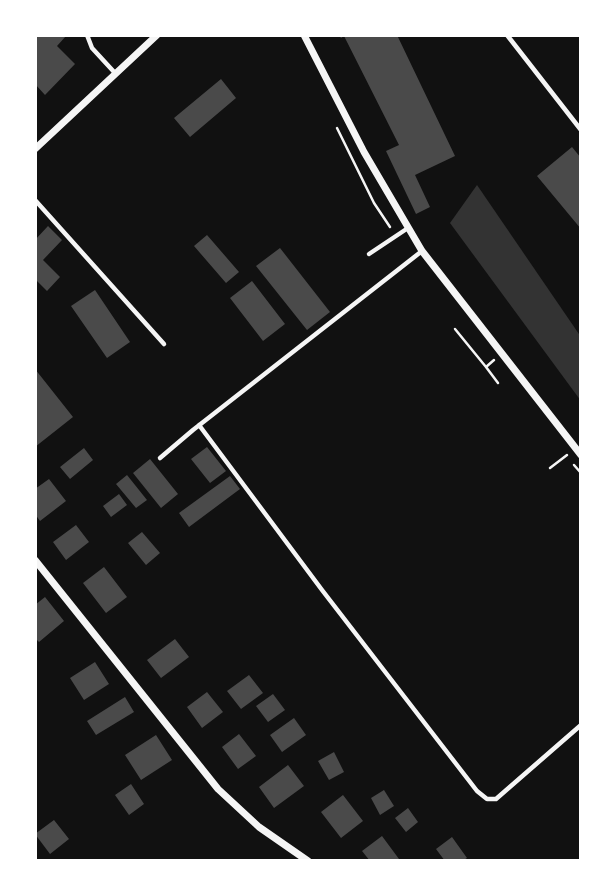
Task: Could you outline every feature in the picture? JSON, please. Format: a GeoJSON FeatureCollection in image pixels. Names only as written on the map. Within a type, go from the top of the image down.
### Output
{"type":"FeatureCollection","features":[{"type":"Feature","properties":{"kind":"street"},"geometry":{"type":"LineString","coordinates":[[35,149],[157,35]]}},
{"type":"Feature","properties":{"kind":"street"},"geometry":{"type":"LineString","coordinates":[[304,35],[363,152],[422,251],[581,455]]}},
{"type":"Feature","properties":{"kind":"street"},"geometry":{"type":"LineString","coordinates":[[35,560],[218,789],[259,827],[308,861]]}},
{"type":"Feature","properties":{"kind":"lane"},"geometry":{"type":"LineString","coordinates":[[87,35],[92,48],[116,74]]}},
{"type":"Feature","properties":{"kind":"lane"},"geometry":{"type":"LineString","coordinates":[[507,35],[581,130]]}},
{"type":"Feature","properties":{"kind":"lane"},"geometry":{"type":"LineString","coordinates":[[35,200],[164,344]]}},
{"type":"Feature","properties":{"kind":"lane"},"geometry":{"type":"LineString","coordinates":[[369,254],[408,228]]}},
{"type":"Feature","properties":{"kind":"lane"},"geometry":{"type":"LineString","coordinates":[[160,458],[422,251]]}},
{"type":"Feature","properties":{"kind":"lane"},"geometry":{"type":"LineString","coordinates":[[199,425],[477,792],[487,799],[496,799],[581,725]]}},
{"type":"Feature","properties":{"kind":"path"},"geometry":{"type":"LineString","coordinates":[[455,329],[498,383]]}},
{"type":"Feature","properties":{"kind":"path"},"geometry":{"type":"LineString","coordinates":[[486,367],[494,360]]}},
{"type":"Feature","properties":{"kind":"path"},"geometry":{"type":"LineString","coordinates":[[550,468],[567,455]]}},
{"type":"Feature","properties":{"kind":"shaded area"},"geometry":{"type":"Polygon","coordinates":[[[477,185],[581,337],[581,401],[450,223],[477,185]]]}},
{"type":"Feature","properties":{"kind":"building"},"geometry":{"type":"Polygon","coordinates":[[[35,35],[65,35],[57,46],[75,64],[45,95],[35,84],[35,35]]]}},
{"type":"Feature","properties":{"kind":"building"},"geometry":{"type":"Polygon","coordinates":[[[339,35],[397,35],[455,156],[415,175],[430,207],[416,214],[386,151],[399,145],[344,36],[341,38],[339,35]]]}},
{"type":"Feature","properties":{"kind":"building"},"geometry":{"type":"Polygon","coordinates":[[[221,79],[236,98],[190,137],[174,118],[221,79]]]}},
{"type":"Feature","properties":{"kind":"building"},"geometry":{"type":"Polygon","coordinates":[[[572,147],[581,158],[581,229],[537,176],[572,147]]]}},
{"type":"Feature","properties":{"kind":"building"},"geometry":{"type":"Polygon","coordinates":[[[48,226],[62,240],[43,260],[60,277],[47,291],[35,279],[35,240],[48,226]]]}},
{"type":"Feature","properties":{"kind":"building"},"geometry":{"type":"Polygon","coordinates":[[[207,235],[239,272],[226,283],[194,246],[207,235]]]}},
{"type":"Feature","properties":{"kind":"building"},"geometry":{"type":"Polygon","coordinates":[[[280,248],[330,312],[307,330],[256,266],[280,248]]]}},
{"type":"Feature","properties":{"kind":"building"},"geometry":{"type":"Polygon","coordinates":[[[252,281],[285,324],[263,341],[230,298],[252,281]]]}},
{"type":"Feature","properties":{"kind":"building"},"geometry":{"type":"Polygon","coordinates":[[[95,290],[130,342],[107,358],[71,306],[95,290]]]}},
{"type":"Feature","properties":{"kind":"building"},"geometry":{"type":"Polygon","coordinates":[[[35,369],[73,417],[35,447],[35,369]]]}},
{"type":"Feature","properties":{"kind":"building"},"geometry":{"type":"Polygon","coordinates":[[[207,447],[226,471],[210,483],[191,459],[207,447]]]}},
{"type":"Feature","properties":{"kind":"building"},"geometry":{"type":"Polygon","coordinates":[[[84,448],[93,460],[70,479],[60,467],[84,448]]]}},
{"type":"Feature","properties":{"kind":"building"},"geometry":{"type":"Polygon","coordinates":[[[150,459],[178,494],[161,508],[133,473],[150,459]]]}},
{"type":"Feature","properties":{"kind":"building"},"geometry":{"type":"Polygon","coordinates":[[[127,475],[147,500],[136,508],[116,484],[127,475]]]}},
{"type":"Feature","properties":{"kind":"building"},"geometry":{"type":"Polygon","coordinates":[[[230,476],[240,489],[189,527],[179,513],[230,476]]]}},
{"type":"Feature","properties":{"kind":"building"},"geometry":{"type":"Polygon","coordinates":[[[49,479],[66,501],[40,521],[35,514],[35,489],[49,479]]]}},
{"type":"Feature","properties":{"kind":"building"},"geometry":{"type":"Polygon","coordinates":[[[119,494],[127,505],[111,517],[103,506],[119,494]]]}},
{"type":"Feature","properties":{"kind":"building"},"geometry":{"type":"Polygon","coordinates":[[[76,525],[89,542],[66,560],[53,542],[76,525]]]}},
{"type":"Feature","properties":{"kind":"building"},"geometry":{"type":"Polygon","coordinates":[[[142,532],[160,553],[146,565],[128,543],[142,532]]]}},
{"type":"Feature","properties":{"kind":"building"},"geometry":{"type":"Polygon","coordinates":[[[104,567],[127,597],[106,613],[83,583],[104,567]]]}},
{"type":"Feature","properties":{"kind":"building"},"geometry":{"type":"Polygon","coordinates":[[[45,597],[64,621],[39,642],[35,638],[35,605],[45,597]]]}},
{"type":"Feature","properties":{"kind":"building"},"geometry":{"type":"Polygon","coordinates":[[[175,639],[189,657],[161,678],[147,660],[175,639]]]}},
{"type":"Feature","properties":{"kind":"building"},"geometry":{"type":"Polygon","coordinates":[[[95,662],[109,684],[84,700],[70,678],[95,662]]]}},
{"type":"Feature","properties":{"kind":"building"},"geometry":{"type":"Polygon","coordinates":[[[249,675],[263,693],[241,709],[227,691],[249,675]]]}},
{"type":"Feature","properties":{"kind":"building"},"geometry":{"type":"Polygon","coordinates":[[[207,692],[223,712],[202,728],[187,707],[207,692]]]}},
{"type":"Feature","properties":{"kind":"building"},"geometry":{"type":"Polygon","coordinates":[[[273,694],[285,710],[268,722],[256,706],[273,694]]]}},
{"type":"Feature","properties":{"kind":"building"},"geometry":{"type":"Polygon","coordinates":[[[125,697],[134,712],[96,735],[87,721],[125,697]]]}},
{"type":"Feature","properties":{"kind":"building"},"geometry":{"type":"Polygon","coordinates":[[[294,718],[306,735],[282,752],[270,735],[294,718]]]}},
{"type":"Feature","properties":{"kind":"building"},"geometry":{"type":"Polygon","coordinates":[[[239,734],[256,756],[238,769],[222,747],[239,734]]]}},
{"type":"Feature","properties":{"kind":"building"},"geometry":{"type":"Polygon","coordinates":[[[156,735],[172,760],[141,780],[125,755],[156,735]]]}},
{"type":"Feature","properties":{"kind":"building"},"geometry":{"type":"Polygon","coordinates":[[[334,752],[344,772],[329,780],[318,761],[334,752]]]}},
{"type":"Feature","properties":{"kind":"building"},"geometry":{"type":"Polygon","coordinates":[[[288,765],[304,786],[274,808],[259,787],[288,765]]]}},
{"type":"Feature","properties":{"kind":"building"},"geometry":{"type":"Polygon","coordinates":[[[131,784],[144,804],[129,815],[115,795],[131,784]]]}},
{"type":"Feature","properties":{"kind":"building"},"geometry":{"type":"Polygon","coordinates":[[[384,790],[394,806],[380,815],[371,798],[384,790]]]}},
{"type":"Feature","properties":{"kind":"building"},"geometry":{"type":"Polygon","coordinates":[[[343,795],[363,821],[341,838],[321,812],[343,795]]]}},
{"type":"Feature","properties":{"kind":"building"},"geometry":{"type":"Polygon","coordinates":[[[408,808],[418,822],[406,832],[395,818],[408,808]]]}},
{"type":"Feature","properties":{"kind":"building"},"geometry":{"type":"Polygon","coordinates":[[[54,820],[69,839],[50,854],[35,834],[54,820]]]}},
{"type":"Feature","properties":{"kind":"building"},"geometry":{"type":"Polygon","coordinates":[[[382,836],[399,859],[396,861],[370,861],[362,851],[382,836]]]}},
{"type":"Feature","properties":{"kind":"building"},"geometry":{"type":"Polygon","coordinates":[[[452,837],[467,858],[462,861],[445,861],[436,849],[452,837]]]}}]}
